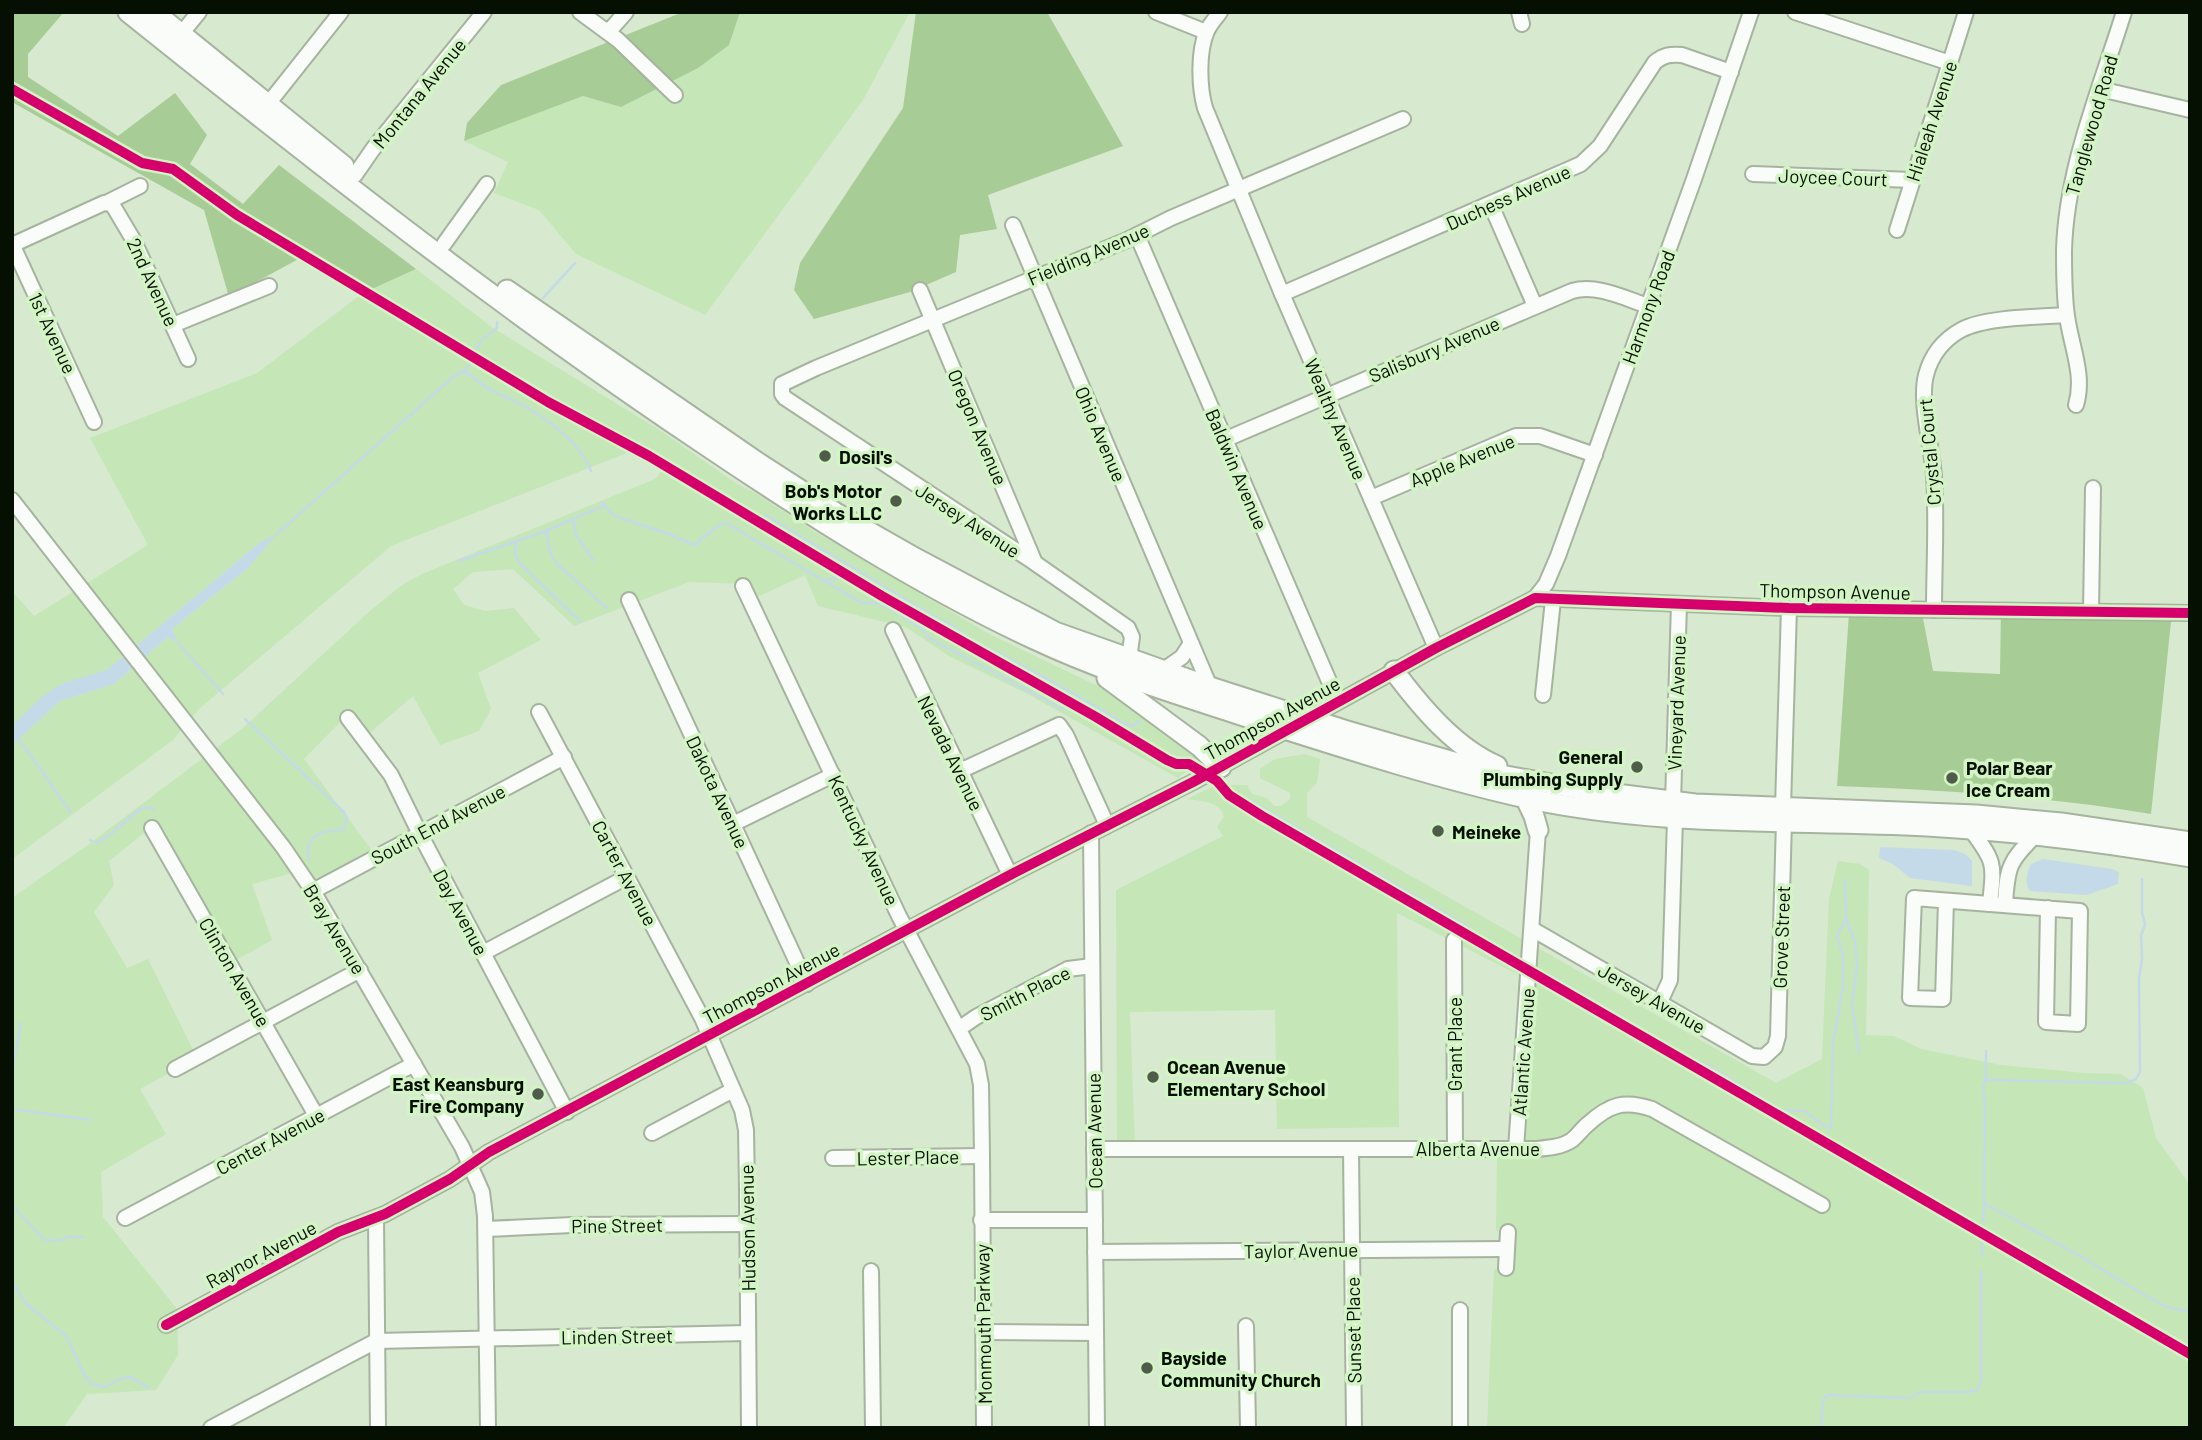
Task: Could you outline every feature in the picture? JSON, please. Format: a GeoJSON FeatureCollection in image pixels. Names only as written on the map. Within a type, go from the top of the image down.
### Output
{"type":"FeatureCollection","features":[{"type":"Feature","properties":{"kind":"highway"},"geometry":{"type":"LineString","coordinates":[[128,12],[411,236],[619,387],[763,484],[905,572],[986,616],[1083,662],[1172,694],[1399,765],[1529,789],[1584,790],[1674,810]]}},
{"type":"Feature","properties":{"kind":"highway"},"geometry":{"type":"LineString","coordinates":[[154,12],[444,244],[648,388],[836,513],[1009,609],[1066,636],[1210,687],[1495,774],[1559,804],[1783,814],[1976,815],[2061,823],[2190,842]]}},
{"type":"Feature","properties":{"kind":"highway"},"geometry":{"type":"LineString","coordinates":[[1083,662],[1137,698],[1221,766]]}},
{"type":"Feature","properties":{"kind":"highway"},"geometry":{"type":"LineString","coordinates":[[1394,671],[1457,741],[1529,789],[1538,830]]}},
{"type":"Feature","properties":{"kind":"highway"},"geometry":{"type":"LineString","coordinates":[[1538,830],[1545,817],[1559,804]]}},
{"type":"Feature","properties":{"kind":"highway"},"geometry":{"type":"LineString","coordinates":[[1783,814],[2036,835],[2190,857]]}},
{"type":"Feature","properties":{"kind":"street"},"geometry":{"type":"LineString","coordinates":[[181,34],[199,12]]}},
{"type":"Feature","properties":{"kind":"street"},"geometry":{"type":"LineString","coordinates":[[268,104],[341,12]]}},
{"type":"Feature","properties":{"kind":"street","name":"Montana Avenue"},"geometry":{"type":"LineString","coordinates":[[355,175],[484,12]]}},
{"type":"Feature","properties":{"kind":"street"},"geometry":{"type":"LineString","coordinates":[[580,12],[618,40],[675,95]]}},
{"type":"Feature","properties":{"kind":"street"},"geometry":{"type":"LineString","coordinates":[[605,30],[611,29],[626,12]]}},
{"type":"Feature","properties":{"kind":"street"},"geometry":{"type":"LineString","coordinates":[[1156,12],[1206,33],[1220,12]]}},
{"type":"Feature","properties":{"kind":"street","name":"Harmony Road"},"geometry":{"type":"LineString","coordinates":[[1535,598],[1551,572],[1595,455],[1751,12]]}},
{"type":"Feature","properties":{"kind":"street"},"geometry":{"type":"LineString","coordinates":[[1795,12],[1950,63]]}},
{"type":"Feature","properties":{"kind":"street","name":"Hialeah Avenue"},"geometry":{"type":"LineString","coordinates":[[1896,230],[1966,12]]}},
{"type":"Feature","properties":{"kind":"street","name":"Tanglewood Road"},"geometry":{"type":"LineString","coordinates":[[2076,405],[2081,385],[2066,315],[2064,253],[2068,207],[2079,156],[2124,12]]}},
{"type":"Feature","properties":{"kind":"street","name":"Wealthy Avenue"},"geometry":{"type":"LineString","coordinates":[[1206,33],[1200,74],[1203,100],[1282,294],[1436,648]]}},
{"type":"Feature","properties":{"kind":"street","name":"Duchess Avenue"},"geometry":{"type":"LineString","coordinates":[[1282,294],[1573,169],[1588,159],[1600,146],[1654,62],[1661,57],[1682,55],[1731,72]]}},
{"type":"Feature","properties":{"kind":"street"},"geometry":{"type":"LineString","coordinates":[[2100,89],[2190,110]]}},
{"type":"Feature","properties":{"kind":"street","name":"Fielding Avenue"},"geometry":{"type":"LineString","coordinates":[[782,394],[782,384],[788,379],[1137,235],[1403,119]]}},
{"type":"Feature","properties":{"kind":"street","name":"Joycee Court"},"geometry":{"type":"LineString","coordinates":[[1753,174],[1912,180]]}},
{"type":"Feature","properties":{"kind":"street"},"geometry":{"type":"LineString","coordinates":[[444,244],[487,184]]}},
{"type":"Feature","properties":{"kind":"street"},"geometry":{"type":"LineString","coordinates":[[12,245],[112,204],[140,186]]}},
{"type":"Feature","properties":{"kind":"street","name":"2nd Avenue"},"geometry":{"type":"LineString","coordinates":[[112,204],[188,359]]}},
{"type":"Feature","properties":{"kind":"street"},"geometry":{"type":"LineString","coordinates":[[1490,205],[1535,306]]}},
{"type":"Feature","properties":{"kind":"street","name":"Ohio Avenue"},"geometry":{"type":"LineString","coordinates":[[1013,225],[1210,687]]}},
{"type":"Feature","properties":{"kind":"street","name":"Baldwin Avenue"},"geometry":{"type":"LineString","coordinates":[[1137,235],[1338,702]]}},
{"type":"Feature","properties":{"kind":"street","name":"1st Avenue"},"geometry":{"type":"LineString","coordinates":[[12,245],[94,422]]}},
{"type":"Feature","properties":{"kind":"street"},"geometry":{"type":"LineString","coordinates":[[173,325],[269,286]]}},
{"type":"Feature","properties":{"kind":"street","name":"Salisbury Avenue"},"geometry":{"type":"LineString","coordinates":[[1224,440],[1572,291],[1590,288],[1648,306]]}},
{"type":"Feature","properties":{"kind":"street","name":"Oregon Avenue"},"geometry":{"type":"LineString","coordinates":[[920,290],[1035,563]]}},
{"type":"Feature","properties":{"kind":"street","name":"Crystal Court"},"geometry":{"type":"LineString","coordinates":[[1934,610],[1934,479],[1924,394],[1929,364],[1948,339],[1968,327],[2066,315]]}},
{"type":"Feature","properties":{"kind":"street","name":"Jersey Avenue"},"geometry":{"type":"LineString","coordinates":[[782,394],[1128,628],[1132,636],[1129,659]]}},
{"type":"Feature","properties":{"kind":"street","name":"Apple Avenue"},"geometry":{"type":"LineString","coordinates":[[1371,498],[1516,436],[1540,436],[1595,455]]}},
{"type":"Feature","properties":{"kind":"street"},"geometry":{"type":"LineString","coordinates":[[2091,612],[2093,488]]}},
{"type":"Feature","properties":{"kind":"street","name":"Bray Avenue"},"geometry":{"type":"LineString","coordinates":[[12,500],[283,848],[313,891],[470,1165],[482,1192],[486,1228],[488,1428]]}},
{"type":"Feature","properties":{"kind":"street","name":"Kentucky Avenue"},"geometry":{"type":"LineString","coordinates":[[743,586],[907,930],[960,1028],[980,1073],[981,1220]]}},
{"type":"Feature","properties":{"kind":"street","name":"Thompson Avenue"},"geometry":{"type":"LineString","coordinates":[[376,1218],[450,1179],[489,1152],[1221,766],[1436,648],[1535,598],[1789,608],[2190,613]]}},
{"type":"Feature","properties":{"kind":"street","name":"Dakota Avenue"},"geometry":{"type":"LineString","coordinates":[[629,600],[807,984]]}},
{"type":"Feature","properties":{"kind":"street"},"geometry":{"type":"LineString","coordinates":[[1543,695],[1553,600]]}},
{"type":"Feature","properties":{"kind":"street","name":"Vineyard Avenue"},"geometry":{"type":"LineString","coordinates":[[1660,1002],[1670,980],[1679,604]]}},
{"type":"Feature","properties":{"kind":"street","name":"Grove Street"},"geometry":{"type":"LineString","coordinates":[[1772,1052],[1778,1036],[1789,608]]}},
{"type":"Feature","properties":{"kind":"street","name":"Nevada Avenue"},"geometry":{"type":"LineString","coordinates":[[893,630],[1010,875]]}},
{"type":"Feature","properties":{"kind":"street"},"geometry":{"type":"LineString","coordinates":[[1162,671],[1182,657],[1191,643]]}},
{"type":"Feature","properties":{"kind":"street","name":"Carter Avenue"},"geometry":{"type":"LineString","coordinates":[[539,712],[709,1035]]}},
{"type":"Feature","properties":{"kind":"street","name":"Day Avenue"},"geometry":{"type":"LineString","coordinates":[[348,718],[385,765],[567,1112]]}},
{"type":"Feature","properties":{"kind":"street"},"geometry":{"type":"LineString","coordinates":[[960,771],[1059,725],[1107,825]]}},
{"type":"Feature","properties":{"kind":"street","name":"South End Avenue"},"geometry":{"type":"LineString","coordinates":[[313,891],[564,757]]}},
{"type":"Feature","properties":{"kind":"street"},"geometry":{"type":"LineString","coordinates":[[733,824],[833,775]]}},
{"type":"Feature","properties":{"kind":"street","name":"Clinton Avenue"},"geometry":{"type":"LineString","coordinates":[[152,828],[317,1116]]}},
{"type":"Feature","properties":{"kind":"street","name":"Atlantic Avenue"},"geometry":{"type":"LineString","coordinates":[[1516,1149],[1538,830]]}},
{"type":"Feature","properties":{"kind":"street"},"geometry":{"type":"LineString","coordinates":[[1971,830],[1989,853],[1993,867],[1990,904]]}},
{"type":"Feature","properties":{"kind":"street","name":"Ocean Avenue"},"geometry":{"type":"LineString","coordinates":[[1091,834],[1097,1428]]}},
{"type":"Feature","properties":{"kind":"street"},"geometry":{"type":"LineString","coordinates":[[2005,905],[2007,875],[2016,855],[2036,835]]}},
{"type":"Feature","properties":{"kind":"street"},"geometry":{"type":"LineString","coordinates":[[483,953],[627,877]]}},
{"type":"Feature","properties":{"kind":"street"},"geometry":{"type":"LineString","coordinates":[[1946,901],[1943,999],[1910,998],[1914,898],[1946,901],[2048,908],[2080,911],[2078,1024],[2046,1023],[2048,908]]}},
{"type":"Feature","properties":{"kind":"street","name":"Jersey Avenue"},"geometry":{"type":"LineString","coordinates":[[1532,929],[1752,1056],[1764,1057],[1772,1052]]}},
{"type":"Feature","properties":{"kind":"street","name":"Grant Place"},"geometry":{"type":"LineString","coordinates":[[1454,940],[1455,1149]]}},
{"type":"Feature","properties":{"kind":"street","name":"Smith Place"},"geometry":{"type":"LineString","coordinates":[[960,1028],[1068,968],[1092,966]]}},
{"type":"Feature","properties":{"kind":"street"},"geometry":{"type":"LineString","coordinates":[[175,1069],[360,970]]}},
{"type":"Feature","properties":{"kind":"street","name":"Hudson Avenue"},"geometry":{"type":"LineString","coordinates":[[709,1035],[742,1110],[746,1130],[750,1428]]}},
{"type":"Feature","properties":{"kind":"street","name":"Center Avenue"},"geometry":{"type":"LineString","coordinates":[[125,1218],[414,1064]]}},
{"type":"Feature","properties":{"kind":"street"},"geometry":{"type":"LineString","coordinates":[[652,1133],[733,1090]]}},
{"type":"Feature","properties":{"kind":"street","name":"Alberta Avenue"},"geometry":{"type":"LineString","coordinates":[[1094,1149],[1516,1149],[1559,1146],[1573,1140],[1606,1110],[1633,1103],[1652,1109],[1822,1205]]}},
{"type":"Feature","properties":{"kind":"street","name":"Sunset Place"},"geometry":{"type":"LineString","coordinates":[[1351,1149],[1354,1428]]}},
{"type":"Feature","properties":{"kind":"street","name":"Lester Place"},"geometry":{"type":"LineString","coordinates":[[834,1158],[982,1156]]}},
{"type":"Feature","properties":{"kind":"street"},"geometry":{"type":"LineString","coordinates":[[376,1218],[378,1428]]}},
{"type":"Feature","properties":{"kind":"street","name":"Raynor Avenue"},"geometry":{"type":"LineString","coordinates":[[166,1325],[338,1232],[376,1218]]}},
{"type":"Feature","properties":{"kind":"street"},"geometry":{"type":"LineString","coordinates":[[981,1220],[1095,1220]]}},
{"type":"Feature","properties":{"kind":"street","name":"Monmouth Parkway"},"geometry":{"type":"LineString","coordinates":[[981,1220],[984,1428]]}},
{"type":"Feature","properties":{"kind":"street","name":"Pine Street"},"geometry":{"type":"LineString","coordinates":[[486,1228],[748,1224]]}},
{"type":"Feature","properties":{"kind":"street"},"geometry":{"type":"LineString","coordinates":[[1506,1268],[1508,1232]]}},
{"type":"Feature","properties":{"kind":"street","name":"Taylor Avenue"},"geometry":{"type":"LineString","coordinates":[[1095,1252],[1507,1249]]}},
{"type":"Feature","properties":{"kind":"street"},"geometry":{"type":"LineString","coordinates":[[871,1271],[873,1428]]}},
{"type":"Feature","properties":{"kind":"street"},"geometry":{"type":"LineString","coordinates":[[1460,1310],[1460,1428]]}},
{"type":"Feature","properties":{"kind":"street"},"geometry":{"type":"LineString","coordinates":[[1246,1326],[1248,1428]]}},
{"type":"Feature","properties":{"kind":"street"},"geometry":{"type":"LineString","coordinates":[[984,1332],[1096,1333]]}},
{"type":"Feature","properties":{"kind":"street","name":"Linden Street"},"geometry":{"type":"LineString","coordinates":[[376,1341],[748,1333]]}},
{"type":"Feature","properties":{"kind":"street"},"geometry":{"type":"LineString","coordinates":[[211,1428],[376,1341]]}},
{"type":"Feature","properties":{"kind":"green space"},"geometry":{"type":"Polygon","coordinates":[[[12,12],[64,12],[28,54],[28,77],[118,136],[175,93],[207,135],[190,164],[243,204],[279,165],[416,269],[363,293],[302,257],[229,297],[204,210],[12,102],[12,12]]]}},
{"type":"Feature","properties":{"kind":"green space"},"geometry":{"type":"Polygon","coordinates":[[[683,12],[740,12],[729,45],[698,68],[621,107],[583,96],[464,141],[467,123],[501,85],[683,12]]]}},
{"type":"Feature","properties":{"kind":"green space"},"geometry":{"type":"Polygon","coordinates":[[[740,12],[910,12],[863,100],[705,315],[576,254],[539,210],[494,193],[508,162],[464,141],[583,96],[621,107],[729,45],[740,12]]]}},
{"type":"Feature","properties":{"kind":"green space"},"geometry":{"type":"Polygon","coordinates":[[[916,12],[1047,12],[1123,146],[988,195],[997,229],[960,235],[956,272],[910,292],[814,319],[794,290],[800,263],[903,108],[916,12]]]}},
{"type":"Feature","properties":{"kind":"green space"},"geometry":{"type":"Polygon","coordinates":[[[416,269],[493,328],[658,429],[737,484],[812,530],[991,635],[1117,695],[1192,749],[1196,756],[1195,764],[1178,778],[1026,693],[949,656],[906,627],[818,606],[805,575],[755,598],[748,584],[689,582],[574,626],[513,569],[473,572],[453,589],[464,605],[485,611],[514,608],[541,640],[478,673],[491,709],[479,731],[440,745],[413,696],[366,736],[347,715],[304,759],[376,856],[311,893],[299,871],[252,884],[272,940],[227,965],[149,829],[109,861],[114,885],[94,912],[127,968],[148,959],[197,1058],[140,1089],[166,1134],[101,1172],[103,1217],[177,1309],[178,1355],[156,1390],[87,1394],[63,1428],[12,1428],[12,898],[85,847],[243,728],[371,610],[402,585],[422,574],[655,479],[661,469],[654,456],[637,449],[391,546],[199,709],[173,740],[12,859],[12,745],[60,701],[114,684],[168,637],[177,642],[172,629],[248,568],[258,544],[108,669],[90,677],[61,684],[12,725],[12,591],[34,616],[148,545],[90,438],[257,373],[363,293],[416,269]]]}},
{"type":"Feature","properties":{"kind":"green space"},"geometry":{"type":"Polygon","coordinates":[[[2001,610],[2172,612],[2151,814],[1994,795],[1837,786],[1849,613],[1922,613],[1933,671],[2000,674],[2001,610]]]}},
{"type":"Feature","properties":{"kind":"green space"},"geometry":{"type":"Polygon","coordinates":[[[1305,754],[1320,759],[1317,783],[1307,793],[1307,817],[1776,1083],[1822,1059],[1829,899],[1838,861],[1860,864],[1869,870],[1866,1035],[1894,1036],[1921,1049],[2001,1065],[2121,1074],[2143,1088],[2156,1138],[2190,1185],[2190,1428],[1487,1428],[1494,1269],[1511,1270],[1513,1232],[1496,1231],[1497,1155],[1525,1154],[1535,983],[1397,913],[1399,1127],[1277,1129],[1275,1010],[1130,1012],[1135,1149],[1117,1149],[1116,890],[1223,836],[1217,827],[1224,817],[1219,808],[1210,803],[1187,799],[1225,781],[1231,785],[1247,785],[1252,794],[1267,798],[1274,806],[1281,806],[1290,799],[1290,793],[1260,778],[1260,769],[1275,759],[1305,754]]]}},
{"type":"Feature","properties":{"kind":"water"},"geometry":{"type":"Polygon","coordinates":[[[277,534],[248,568],[172,629],[178,643],[168,637],[114,684],[60,701],[12,745],[12,725],[47,693],[65,683],[108,669],[258,544],[277,534]]]}},
{"type":"Feature","properties":{"kind":"water"},"geometry":{"type":"Polygon","coordinates":[[[1880,847],[1954,850],[1965,854],[1972,861],[1972,886],[1910,878],[1893,864],[1879,858],[1880,847]]]}},
{"type":"Feature","properties":{"kind":"water"},"geometry":{"type":"Polygon","coordinates":[[[2043,859],[2112,869],[2119,872],[2118,884],[2087,895],[2030,891],[2027,874],[2031,864],[2043,859]]]}},
{"type":"Feature","properties":{"kind":"waterway"},"geometry":{"type":"LineString","coordinates":[[543,298],[575,263]]}},
{"type":"Feature","properties":{"kind":"waterway"},"geometry":{"type":"LineString","coordinates":[[277,534],[454,376],[467,368],[481,342],[497,328],[497,322]]}},
{"type":"Feature","properties":{"kind":"waterway"},"geometry":{"type":"LineString","coordinates":[[463,372],[490,390],[537,414],[559,430],[579,450],[591,471]]}},
{"type":"Feature","properties":{"kind":"waterway"},"geometry":{"type":"LineString","coordinates":[[602,502],[611,513],[620,518],[694,545],[726,523],[862,603],[878,603],[887,607],[921,628],[930,639],[1065,710]]}},
{"type":"Feature","properties":{"kind":"waterway"},"geometry":{"type":"LineString","coordinates":[[459,561],[546,531],[605,505]]}},
{"type":"Feature","properties":{"kind":"waterway"},"geometry":{"type":"LineString","coordinates":[[765,515],[976,642],[1123,723],[1132,726],[1139,721]]}},
{"type":"Feature","properties":{"kind":"waterway"},"geometry":{"type":"LineString","coordinates":[[573,519],[576,535],[594,561]]}},
{"type":"Feature","properties":{"kind":"waterway"},"geometry":{"type":"LineString","coordinates":[[546,531],[550,552],[556,563],[607,608]]}},
{"type":"Feature","properties":{"kind":"waterway"},"geometry":{"type":"LineString","coordinates":[[516,541],[515,554],[520,564],[581,622]]}},
{"type":"Feature","properties":{"kind":"waterway"},"geometry":{"type":"LineString","coordinates":[[825,580],[842,578]]}},
{"type":"Feature","properties":{"kind":"waterway"},"geometry":{"type":"LineString","coordinates":[[178,643],[223,694]]}},
{"type":"Feature","properties":{"kind":"waterway"},"geometry":{"type":"LineString","coordinates":[[245,719],[344,812],[347,818],[343,830],[328,831],[312,839],[309,844],[309,859]]}},
{"type":"Feature","properties":{"kind":"waterway"},"geometry":{"type":"LineString","coordinates":[[19,739],[71,813]]}},
{"type":"Feature","properties":{"kind":"waterway"},"geometry":{"type":"LineString","coordinates":[[1250,800],[1469,927]]}},
{"type":"Feature","properties":{"kind":"waterway"},"geometry":{"type":"LineString","coordinates":[[90,840],[96,843],[111,834],[143,808],[151,807],[154,811]]}},
{"type":"Feature","properties":{"kind":"waterway"},"geometry":{"type":"LineString","coordinates":[[1984,1205],[1983,1085],[1986,1080],[2127,1083],[2136,1079],[2140,1072],[2139,978],[2142,960],[2141,935],[2145,925],[2142,912],[2142,879]]}},
{"type":"Feature","properties":{"kind":"waterway"},"geometry":{"type":"LineString","coordinates":[[1550,975],[1781,1110],[1804,1111],[1831,1128],[1833,1042],[1843,988],[1843,956],[1837,936],[1846,919],[1845,880]]}},
{"type":"Feature","properties":{"kind":"waterway"},"geometry":{"type":"LineString","coordinates":[[1846,919],[1855,941],[1857,967],[1852,1004],[1859,1053]]}},
{"type":"Feature","properties":{"kind":"waterway"},"geometry":{"type":"LineString","coordinates":[[12,1070],[21,1023]]}},
{"type":"Feature","properties":{"kind":"waterway"},"geometry":{"type":"LineString","coordinates":[[1986,1051],[1986,1080]]}},
{"type":"Feature","properties":{"kind":"waterway"},"geometry":{"type":"LineString","coordinates":[[12,1109],[91,1120]]}},
{"type":"Feature","properties":{"kind":"waterway"},"geometry":{"type":"LineString","coordinates":[[1983,1222],[1986,1204],[2167,1307],[2190,1312]]}},
{"type":"Feature","properties":{"kind":"waterway"},"geometry":{"type":"LineString","coordinates":[[12,1205],[44,1240],[83,1237]]}},
{"type":"Feature","properties":{"kind":"waterway"},"geometry":{"type":"LineString","coordinates":[[1982,1241],[1982,1255]]}},
{"type":"Feature","properties":{"kind":"waterway"},"geometry":{"type":"LineString","coordinates":[[1821,1428],[1823,1400],[1828,1395],[1909,1398],[1921,1392],[1970,1392],[1978,1389],[1981,1380],[1981,1271]]}},
{"type":"Feature","properties":{"kind":"waterway"},"geometry":{"type":"LineString","coordinates":[[12,1281],[25,1303],[66,1336],[90,1383],[104,1387],[122,1378],[131,1377],[149,1388]]}},
{"type":"Feature","properties":{"kind":"cycle path"},"geometry":{"type":"LineString","coordinates":[[12,89],[142,163],[173,169],[237,215],[548,402],[649,456],[882,596],[1167,760],[1176,764],[1189,764],[1217,781],[1229,795],[1262,816],[2190,1354]]}},
{"type":"Feature","properties":{"kind":"cycle path"},"geometry":{"type":"LineString","coordinates":[[166,1325],[338,1232],[385,1214],[450,1179],[489,1152],[1010,875],[1193,782],[1436,648],[1535,598],[1789,608],[2190,613]]}},
{"type":"Feature","properties":{"kind":"place","name":"Dosil's"},"geometry":{"type":"Point","coordinates":[825,456]}},
{"type":"Feature","properties":{"kind":"place","name":"Bob's Motor Works LLC"},"geometry":{"type":"Point","coordinates":[896,501]}},
{"type":"Feature","properties":{"kind":"place","name":"General Plumbing Supply"},"geometry":{"type":"Point","coordinates":[1637,767]}},
{"type":"Feature","properties":{"kind":"place","name":"Polar Bear Ice Cream"},"geometry":{"type":"Point","coordinates":[1952,778]}},
{"type":"Feature","properties":{"kind":"place","name":"Meineke"},"geometry":{"type":"Point","coordinates":[1438,831]}},
{"type":"Feature","properties":{"kind":"place","name":"Ocean Avenue Elementary School"},"geometry":{"type":"Point","coordinates":[1153,1077]}},
{"type":"Feature","properties":{"kind":"place","name":"East Keansburg Fire Company"},"geometry":{"type":"Point","coordinates":[538,1094]}},
{"type":"Feature","properties":{"kind":"place","name":"Bayside Community Church"},"geometry":{"type":"Point","coordinates":[1147,1368]}}]}
